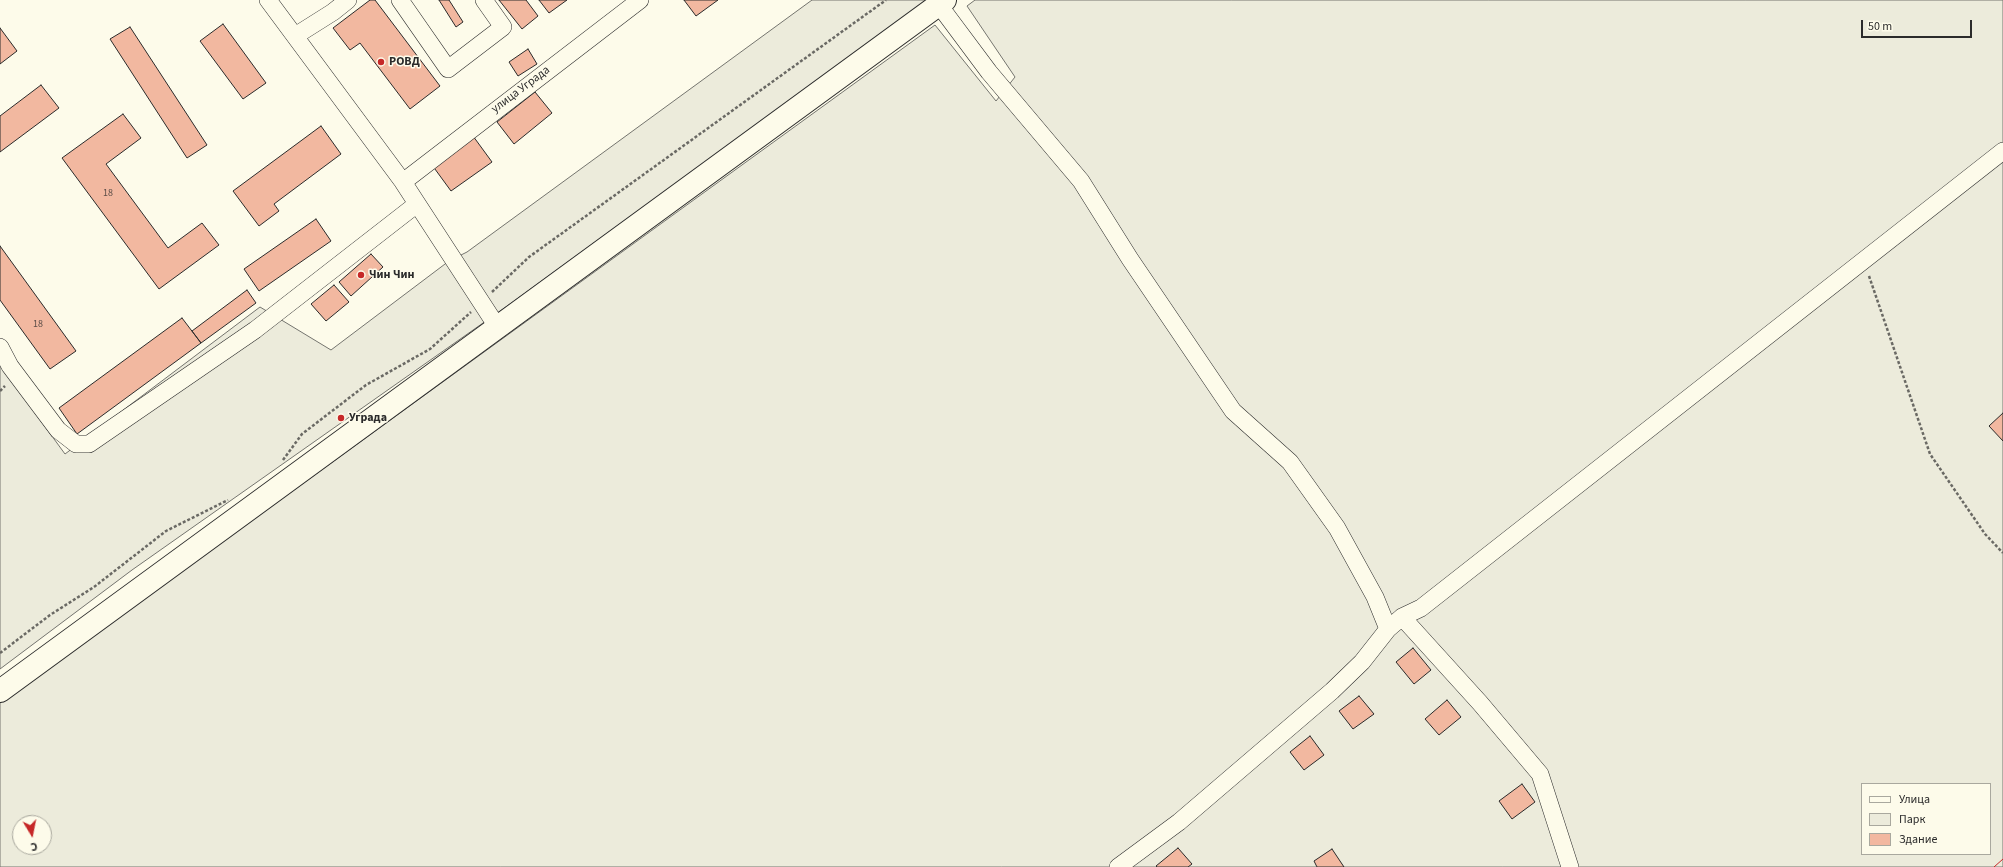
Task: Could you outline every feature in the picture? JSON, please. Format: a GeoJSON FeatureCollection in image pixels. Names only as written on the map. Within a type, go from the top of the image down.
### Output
{"type":"FeatureCollection","features":[{"type":"Feature","properties":{"kind":"highway"},"geometry":{"type":"LineString","coordinates":[[0,691],[942,2]]}},
{"type":"Feature","properties":{"kind":"street"},"geometry":{"type":"LineString","coordinates":[[268,0],[403,182],[498,328]]}},
{"type":"Feature","properties":{"kind":"street"},"geometry":{"type":"LineString","coordinates":[[295,36],[333,12],[348,0]]}},
{"type":"Feature","properties":{"kind":"street"},"geometry":{"type":"LineString","coordinates":[[400,0],[448,69],[503,27],[484,0]]}},
{"type":"Feature","properties":{"kind":"street","name":"улица Уграда"},"geometry":{"type":"LineString","coordinates":[[403,182],[640,0]]}},
{"type":"Feature","properties":{"kind":"street"},"geometry":{"type":"LineString","coordinates":[[942,2],[989,72],[1081,181],[1130,259],[1233,411],[1290,462],[1337,528],[1375,597],[1388,629]]}},
{"type":"Feature","properties":{"kind":"street"},"geometry":{"type":"LineString","coordinates":[[1118,867],[1179,822],[1332,691],[1362,662],[1388,629],[1402,617],[1421,608],[1864,262],[2003,151]]}},
{"type":"Feature","properties":{"kind":"street"},"geometry":{"type":"LineString","coordinates":[[0,347],[10,366],[58,430],[76,444],[89,444],[255,330],[417,204]]}},
{"type":"Feature","properties":{"kind":"street"},"geometry":{"type":"LineString","coordinates":[[1402,617],[1480,703],[1540,774],[1570,867]]}},
{"type":"Feature","properties":{"kind":"path"},"geometry":{"type":"LineString","coordinates":[[282,462],[302,434],[366,385],[430,349],[529,257],[886,0]]}},
{"type":"Feature","properties":{"kind":"path"},"geometry":{"type":"LineString","coordinates":[[1864,262],[1930,454],[1985,534],[2003,554]]}},
{"type":"Feature","properties":{"kind":"path"},"geometry":{"type":"LineString","coordinates":[[0,653],[50,615],[94,587],[166,530],[233,498]]}},
{"type":"Feature","properties":{"kind":"green space"},"geometry":{"type":"Polygon","coordinates":[[[812,0],[928,0],[510,304],[132,570],[0,669],[0,365],[65,454],[260,307],[331,350],[449,261],[467,252],[812,0]]]}},
{"type":"Feature","properties":{"kind":"green space"},"geometry":{"type":"Polygon","coordinates":[[[975,0],[2003,0],[2003,867],[0,867],[0,703],[935,25],[996,101],[1015,77],[967,6],[975,0]]]}},
{"type":"Feature","properties":{"kind":"building"},"geometry":{"type":"Polygon","coordinates":[[[370,0],[375,0],[440,86],[410,109],[360,43],[350,50],[333,28],[370,0]]]}},
{"type":"Feature","properties":{"kind":"building"},"geometry":{"type":"Polygon","coordinates":[[[439,0],[449,0],[463,22],[456,27],[439,0]]]}},
{"type":"Feature","properties":{"kind":"building"},"geometry":{"type":"Polygon","coordinates":[[[499,0],[526,0],[538,16],[522,29],[499,0]]]}},
{"type":"Feature","properties":{"kind":"building"},"geometry":{"type":"Polygon","coordinates":[[[539,0],[567,0],[549,13],[539,0]]]}},
{"type":"Feature","properties":{"kind":"building"},"geometry":{"type":"Polygon","coordinates":[[[684,0],[718,0],[696,16],[684,0]]]}},
{"type":"Feature","properties":{"kind":"building"},"geometry":{"type":"Polygon","coordinates":[[[223,24],[266,83],[243,99],[200,41],[223,24]]]}},
{"type":"Feature","properties":{"kind":"building"},"geometry":{"type":"Polygon","coordinates":[[[130,27],[207,145],[187,158],[110,39],[130,27]]]}},
{"type":"Feature","properties":{"kind":"building"},"geometry":{"type":"Polygon","coordinates":[[[0,28],[17,51],[0,64],[0,28]]]}},
{"type":"Feature","properties":{"kind":"building"},"geometry":{"type":"Polygon","coordinates":[[[528,49],[537,64],[518,76],[509,62],[528,49]]]}},
{"type":"Feature","properties":{"kind":"building"},"geometry":{"type":"Polygon","coordinates":[[[41,85],[59,108],[0,152],[0,116],[41,85]]]}},
{"type":"Feature","properties":{"kind":"building"},"geometry":{"type":"Polygon","coordinates":[[[535,92],[552,113],[514,144],[497,122],[535,92]]]}},
{"type":"Feature","properties":{"kind":"building"},"geometry":{"type":"Polygon","coordinates":[[[123,114],[141,138],[106,164],[168,248],[202,223],[219,245],[159,289],[62,158],[123,114]]]}},
{"type":"Feature","properties":{"kind":"building"},"geometry":{"type":"Polygon","coordinates":[[[321,126],[341,154],[274,204],[279,211],[259,226],[233,191],[321,126]]]}},
{"type":"Feature","properties":{"kind":"building"},"geometry":{"type":"Polygon","coordinates":[[[473,136],[492,162],[451,191],[432,165],[473,136]]]}},
{"type":"Feature","properties":{"kind":"building"},"geometry":{"type":"Polygon","coordinates":[[[316,219],[331,241],[259,291],[244,269],[316,219]]]}},
{"type":"Feature","properties":{"kind":"building"},"geometry":{"type":"Polygon","coordinates":[[[0,246],[76,351],[50,369],[0,300],[0,246]]]}},
{"type":"Feature","properties":{"kind":"building","name":"Чин Чин"},"geometry":{"type":"Polygon","coordinates":[[[371,254],[383,267],[351,296],[339,282],[371,254]]]}},
{"type":"Feature","properties":{"kind":"building"},"geometry":{"type":"Polygon","coordinates":[[[334,285],[349,302],[326,321],[311,304],[334,285]]]}},
{"type":"Feature","properties":{"kind":"building"},"geometry":{"type":"Polygon","coordinates":[[[247,290],[256,303],[201,343],[192,331],[247,290]]]}},
{"type":"Feature","properties":{"kind":"building"},"geometry":{"type":"Polygon","coordinates":[[[182,318],[201,343],[77,434],[59,408],[182,318]]]}},
{"type":"Feature","properties":{"kind":"building"},"geometry":{"type":"Polygon","coordinates":[[[2003,413],[2003,441],[1989,426],[2003,413]]]}},
{"type":"Feature","properties":{"kind":"building"},"geometry":{"type":"Polygon","coordinates":[[[1413,648],[1431,670],[1414,684],[1396,662],[1413,648]]]}},
{"type":"Feature","properties":{"kind":"building"},"geometry":{"type":"Polygon","coordinates":[[[1359,696],[1374,714],[1353,729],[1339,711],[1359,696]]]}},
{"type":"Feature","properties":{"kind":"building"},"geometry":{"type":"Polygon","coordinates":[[[1447,700],[1461,717],[1439,735],[1425,719],[1447,700]]]}},
{"type":"Feature","properties":{"kind":"building"},"geometry":{"type":"Polygon","coordinates":[[[1310,736],[1324,755],[1304,770],[1290,752],[1310,736]]]}},
{"type":"Feature","properties":{"kind":"building"},"geometry":{"type":"Polygon","coordinates":[[[1522,784],[1535,802],[1512,819],[1499,801],[1522,784]]]}},
{"type":"Feature","properties":{"kind":"building"},"geometry":{"type":"Polygon","coordinates":[[[1178,848],[1192,864],[1188,867],[1156,866],[1178,848]]]}},
{"type":"Feature","properties":{"kind":"building"},"geometry":{"type":"Polygon","coordinates":[[[1332,849],[1344,867],[1317,867],[1314,861],[1332,849]]]}},
{"type":"Feature","properties":{"kind":"power"},"geometry":{"type":"LineString","coordinates":[[1994,867],[2003,859]]}},
{"type":"Feature","properties":{"kind":"place","name":"РОВД"},"geometry":{"type":"Point","coordinates":[381,62]}},
{"type":"Feature","properties":{"kind":"place","name":"Чин Чин"},"geometry":{"type":"Point","coordinates":[361,275]}},
{"type":"Feature","properties":{"kind":"place","name":"Уграда"},"geometry":{"type":"Point","coordinates":[341,418]}}]}
